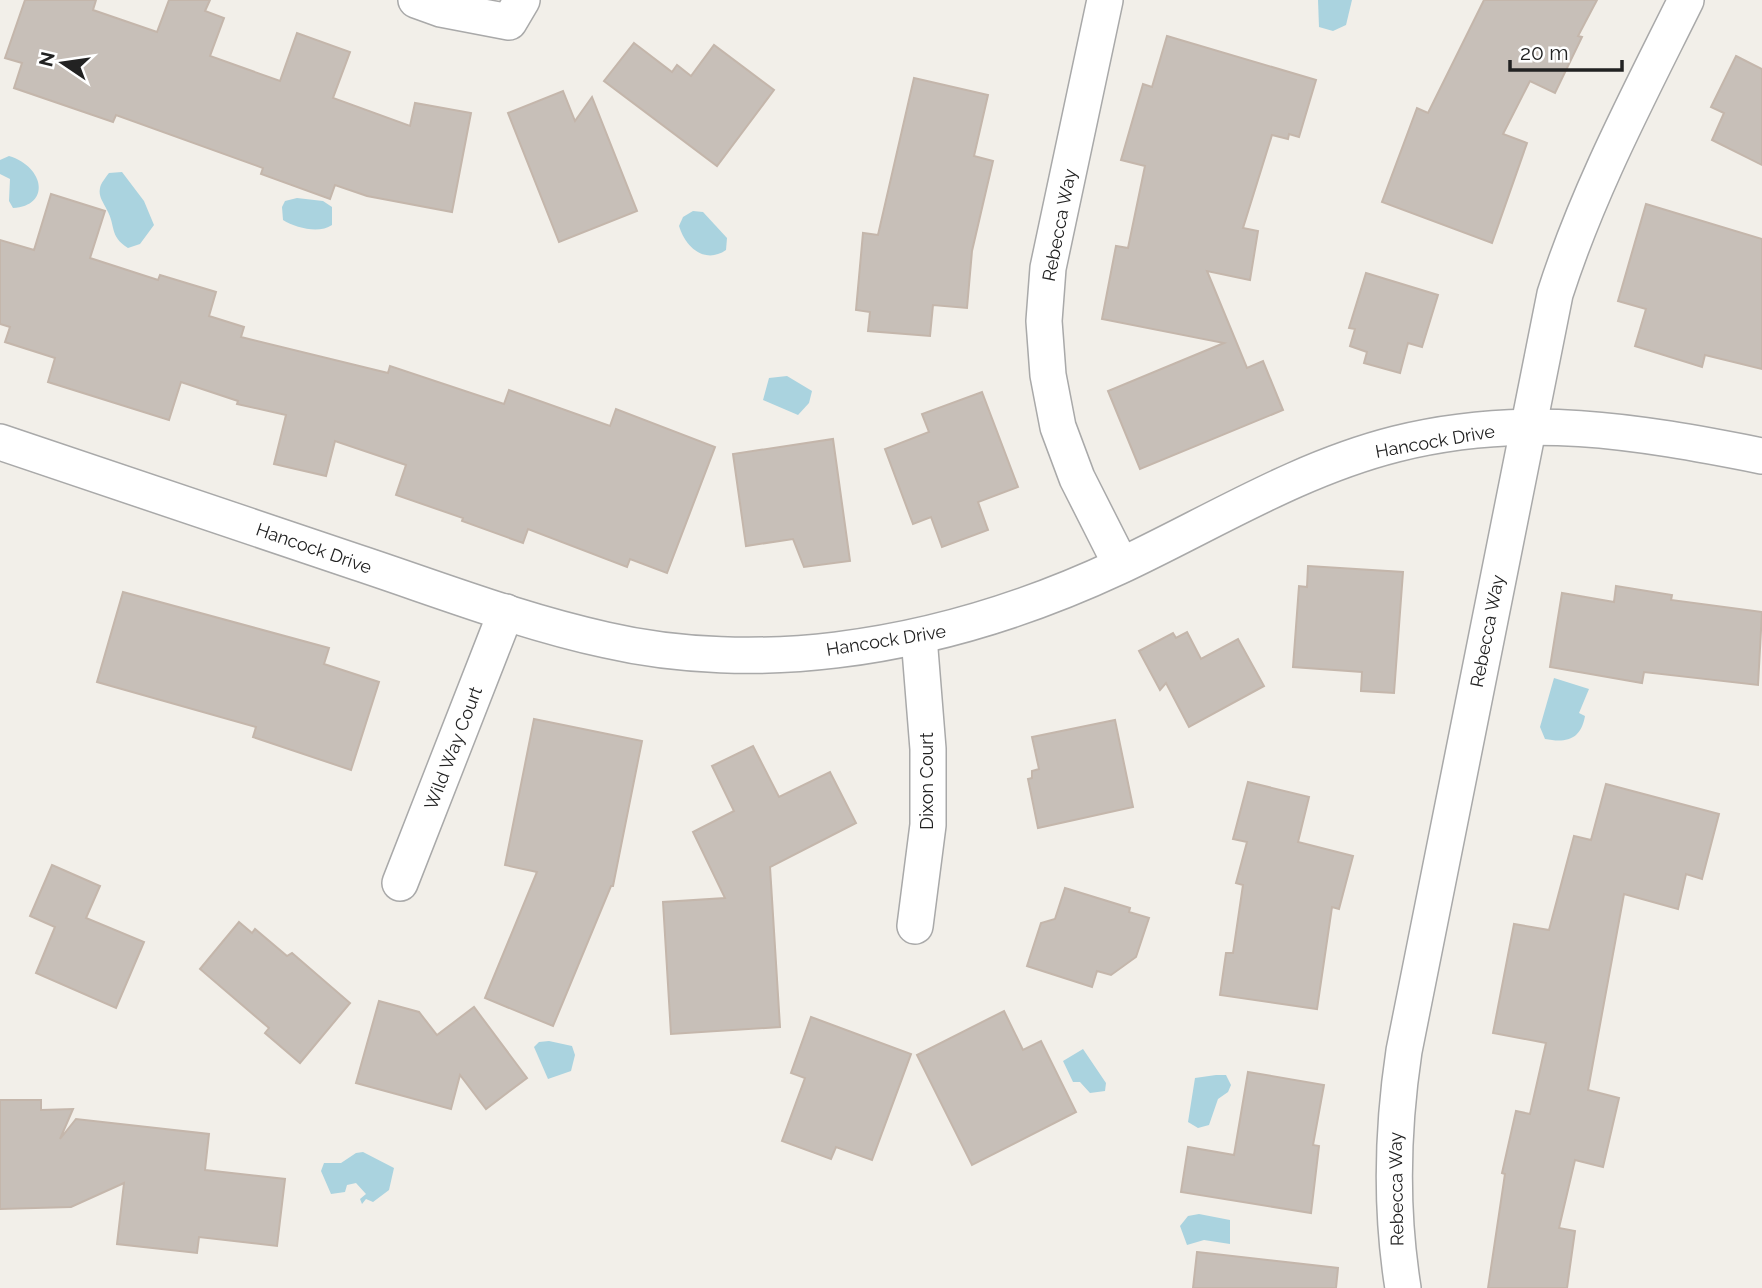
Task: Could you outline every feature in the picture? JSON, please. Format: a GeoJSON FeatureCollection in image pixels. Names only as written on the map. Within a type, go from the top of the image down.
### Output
{"type":"FeatureCollection","features":[{"type":"Feature","properties":{"kind":"street"},"geometry":{"type":"LineString","coordinates":[[416,0],[441,9],[509,22],[522,0]]}},
{"type":"Feature","properties":{"kind":"street","name":"Rebecca Way"},"geometry":{"type":"LineString","coordinates":[[1105,0],[1048,268],[1044,321],[1048,375],[1058,427],[1077,478],[1121,565]]}},
{"type":"Feature","properties":{"kind":"street","name":"Rebecca Way"},"geometry":{"type":"LineString","coordinates":[[1403,1288],[1392,1182],[1394,1116],[1555,294],[1575,232],[1686,0]]}},
{"type":"Feature","properties":{"kind":"street","name":"Hancock Drive"},"geometry":{"type":"LineString","coordinates":[[0,442],[506,612],[607,641],[679,651],[746,654],[833,650],[919,637],[1044,600],[1121,565],[1271,489],[1333,464],[1397,444],[1464,432],[1528,426],[1575,426],[1642,433],[1762,456]]}},
{"type":"Feature","properties":{"kind":"street","name":"Wild Way Court"},"geometry":{"type":"LineString","coordinates":[[400,883],[506,612]]}},
{"type":"Feature","properties":{"kind":"street","name":"Dixon Court"},"geometry":{"type":"LineString","coordinates":[[915,926],[928,825],[928,749],[919,637]]}},
{"type":"Feature","properties":{"kind":"water"},"geometry":{"type":"Polygon","coordinates":[[[1318,0],[1352,0],[1346,25],[1333,31],[1319,27],[1318,0]]]}},
{"type":"Feature","properties":{"kind":"water"},"geometry":{"type":"Polygon","coordinates":[[[9,156],[30,168],[39,185],[38,194],[25,206],[13,208],[9,201],[10,179],[0,174],[0,160],[9,156]]]}},
{"type":"Feature","properties":{"kind":"water"},"geometry":{"type":"Polygon","coordinates":[[[122,172],[144,201],[154,225],[140,244],[128,248],[115,235],[100,194],[101,186],[109,173],[122,172]]]}},
{"type":"Feature","properties":{"kind":"water"},"geometry":{"type":"Polygon","coordinates":[[[297,198],[323,201],[332,207],[332,225],[321,229],[308,229],[283,220],[282,207],[285,201],[297,198]]]}},
{"type":"Feature","properties":{"kind":"water"},"geometry":{"type":"Polygon","coordinates":[[[693,211],[703,212],[727,238],[726,250],[719,254],[704,255],[686,241],[679,226],[683,217],[693,211]]]}},
{"type":"Feature","properties":{"kind":"water"},"geometry":{"type":"Polygon","coordinates":[[[787,376],[812,391],[809,403],[798,415],[763,400],[769,378],[787,376]]]}},
{"type":"Feature","properties":{"kind":"water"},"geometry":{"type":"Polygon","coordinates":[[[1554,678],[1589,689],[1579,713],[1585,716],[1583,724],[1576,735],[1566,740],[1545,739],[1540,727],[1554,678]]]}},
{"type":"Feature","properties":{"kind":"water"},"geometry":{"type":"Polygon","coordinates":[[[549,1041],[572,1046],[575,1055],[571,1071],[548,1079],[534,1047],[539,1042],[549,1041]]]}},
{"type":"Feature","properties":{"kind":"water"},"geometry":{"type":"Polygon","coordinates":[[[1083,1049],[1106,1083],[1105,1091],[1090,1093],[1080,1082],[1073,1082],[1063,1061],[1083,1049]]]}},
{"type":"Feature","properties":{"kind":"water"},"geometry":{"type":"Polygon","coordinates":[[[1226,1075],[1231,1085],[1228,1092],[1218,1099],[1209,1125],[1198,1128],[1188,1122],[1195,1078],[1226,1075]]]}},
{"type":"Feature","properties":{"kind":"water"},"geometry":{"type":"Polygon","coordinates":[[[363,1152],[394,1168],[389,1190],[373,1202],[366,1199],[362,1204],[360,1199],[366,1194],[356,1183],[347,1185],[345,1192],[331,1194],[321,1171],[324,1163],[341,1163],[356,1153],[363,1152]]]}},
{"type":"Feature","properties":{"kind":"water"},"geometry":{"type":"Polygon","coordinates":[[[1199,1214],[1230,1220],[1230,1244],[1204,1240],[1187,1245],[1180,1226],[1188,1216],[1199,1214]]]}},
{"type":"Feature","properties":{"kind":"building"},"geometry":{"type":"Polygon","coordinates":[[[25,0],[96,0],[93,10],[157,32],[169,0],[210,0],[205,11],[224,18],[210,56],[280,81],[297,33],[350,52],[333,98],[410,126],[415,103],[471,113],[452,212],[367,196],[335,185],[330,199],[261,174],[263,168],[116,115],[113,122],[14,88],[22,63],[5,58],[25,0]]]}},
{"type":"Feature","properties":{"kind":"building"},"geometry":{"type":"Polygon","coordinates":[[[1484,0],[1597,0],[1578,36],[1582,37],[1555,93],[1530,81],[1503,134],[1527,143],[1492,243],[1382,202],[1417,108],[1428,113],[1484,0]]]}},
{"type":"Feature","properties":{"kind":"building"},"geometry":{"type":"Polygon","coordinates":[[[1167,36],[1316,80],[1299,137],[1289,134],[1288,139],[1272,135],[1243,228],[1258,231],[1250,280],[1207,271],[1247,368],[1263,361],[1283,410],[1140,469],[1108,391],[1224,343],[1102,319],[1116,246],[1128,248],[1145,166],[1121,160],[1143,84],[1152,87],[1167,36]]]}},
{"type":"Feature","properties":{"kind":"building"},"geometry":{"type":"Polygon","coordinates":[[[634,43],[672,72],[677,65],[691,76],[714,45],[774,90],[717,166],[604,81],[634,43]]]}},
{"type":"Feature","properties":{"kind":"building"},"geometry":{"type":"Polygon","coordinates":[[[1736,56],[1762,69],[1762,165],[1712,140],[1724,113],[1711,107],[1736,56]]]}},
{"type":"Feature","properties":{"kind":"building"},"geometry":{"type":"Polygon","coordinates":[[[914,78],[988,95],[974,156],[993,161],[972,251],[967,308],[933,305],[930,336],[868,331],[870,312],[856,310],[863,233],[878,235],[914,78]]]}},
{"type":"Feature","properties":{"kind":"building"},"geometry":{"type":"Polygon","coordinates":[[[563,91],[575,121],[592,97],[637,211],[559,242],[508,113],[563,91]]]}},
{"type":"Feature","properties":{"kind":"building"},"geometry":{"type":"Polygon","coordinates":[[[51,194],[105,211],[90,258],[158,280],[160,275],[216,292],[209,316],[244,327],[241,337],[388,373],[390,366],[504,404],[509,390],[610,426],[616,409],[715,447],[667,573],[630,559],[627,567],[528,529],[523,543],[462,521],[463,518],[396,495],[406,465],[335,441],[326,476],[274,464],[286,415],[237,404],[238,401],[181,382],[169,420],[48,382],[55,358],[5,342],[10,327],[0,324],[0,240],[34,250],[51,194]]]}},
{"type":"Feature","properties":{"kind":"building"},"geometry":{"type":"Polygon","coordinates":[[[1646,204],[1762,239],[1762,369],[1705,355],[1702,367],[1635,346],[1646,309],[1618,301],[1646,204]]]}},
{"type":"Feature","properties":{"kind":"building"},"geometry":{"type":"Polygon","coordinates":[[[1366,273],[1438,295],[1422,347],[1408,343],[1400,373],[1364,363],[1367,352],[1350,346],[1355,329],[1349,328],[1366,273]]]}},
{"type":"Feature","properties":{"kind":"building"},"geometry":{"type":"Polygon","coordinates":[[[982,392],[1018,487],[978,502],[988,530],[942,547],[931,517],[913,524],[885,449],[929,432],[922,414],[982,392]]]}},
{"type":"Feature","properties":{"kind":"building"},"geometry":{"type":"Polygon","coordinates":[[[833,439],[850,561],[804,567],[793,539],[746,546],[733,454],[833,439]]]}},
{"type":"Feature","properties":{"kind":"building"},"geometry":{"type":"Polygon","coordinates":[[[1308,566],[1403,572],[1394,693],[1361,691],[1362,672],[1293,667],[1299,586],[1307,587],[1308,566]]]}},
{"type":"Feature","properties":{"kind":"building"},"geometry":{"type":"Polygon","coordinates":[[[1616,586],[1672,595],[1671,600],[1762,612],[1758,685],[1644,672],[1642,683],[1550,667],[1562,593],[1614,602],[1616,586]]]}},
{"type":"Feature","properties":{"kind":"building"},"geometry":{"type":"Polygon","coordinates":[[[123,592],[329,648],[324,664],[379,682],[351,770],[253,737],[256,727],[97,682],[123,592]]]}},
{"type":"Feature","properties":{"kind":"building"},"geometry":{"type":"Polygon","coordinates":[[[1187,632],[1201,659],[1238,639],[1264,686],[1189,727],[1166,683],[1160,690],[1139,651],[1173,633],[1176,638],[1187,632]]]}},
{"type":"Feature","properties":{"kind":"building"},"geometry":{"type":"Polygon","coordinates":[[[534,719],[642,741],[613,886],[553,1026],[485,998],[537,872],[505,865],[534,719]]]}},
{"type":"Feature","properties":{"kind":"building"},"geometry":{"type":"Polygon","coordinates":[[[1115,720],[1133,807],[1038,828],[1028,779],[1032,778],[1032,771],[1039,769],[1032,737],[1115,720]]]}},
{"type":"Feature","properties":{"kind":"building"},"geometry":{"type":"Polygon","coordinates":[[[753,746],[779,797],[830,772],[856,823],[770,867],[780,1027],[671,1034],[663,902],[725,898],[693,832],[734,811],[712,766],[753,746]]]}},
{"type":"Feature","properties":{"kind":"building"},"geometry":{"type":"Polygon","coordinates":[[[1248,782],[1309,797],[1298,842],[1353,856],[1339,909],[1332,907],[1317,1009],[1220,995],[1226,953],[1233,953],[1243,885],[1236,883],[1247,842],[1233,839],[1248,782]]]}},
{"type":"Feature","properties":{"kind":"building"},"geometry":{"type":"Polygon","coordinates":[[[1606,784],[1719,814],[1702,879],[1686,874],[1678,909],[1624,894],[1588,1090],[1619,1098],[1603,1167],[1575,1160],[1559,1228],[1575,1231],[1567,1288],[1488,1288],[1505,1174],[1502,1173],[1516,1111],[1530,1114],[1546,1043],[1493,1033],[1514,924],[1549,930],[1574,836],[1591,840],[1606,784]]]}},
{"type":"Feature","properties":{"kind":"building"},"geometry":{"type":"Polygon","coordinates":[[[52,865],[100,886],[86,918],[144,942],[116,1008],[36,973],[55,927],[30,916],[52,865]]]}},
{"type":"Feature","properties":{"kind":"building"},"geometry":{"type":"Polygon","coordinates":[[[1065,888],[1130,908],[1129,912],[1149,918],[1136,957],[1111,975],[1097,971],[1092,987],[1027,966],[1041,923],[1055,919],[1065,888]]]}},
{"type":"Feature","properties":{"kind":"building"},"geometry":{"type":"Polygon","coordinates":[[[239,922],[252,933],[255,929],[287,956],[292,953],[350,1003],[300,1063],[265,1033],[269,1028],[200,969],[239,922]]]}},
{"type":"Feature","properties":{"kind":"building"},"geometry":{"type":"Polygon","coordinates":[[[379,1001],[419,1012],[437,1035],[474,1007],[527,1078],[486,1109],[460,1075],[451,1109],[356,1083],[379,1001]]]}},
{"type":"Feature","properties":{"kind":"building"},"geometry":{"type":"Polygon","coordinates":[[[1004,1011],[1023,1050],[1041,1041],[1076,1112],[972,1165],[917,1055],[1004,1011]]]}},
{"type":"Feature","properties":{"kind":"building"},"geometry":{"type":"Polygon","coordinates":[[[811,1017],[911,1054],[872,1160],[836,1147],[831,1159],[782,1141],[805,1078],[791,1073],[811,1017]]]}},
{"type":"Feature","properties":{"kind":"building"},"geometry":{"type":"Polygon","coordinates":[[[1248,1072],[1324,1085],[1313,1145],[1319,1146],[1311,1213],[1181,1192],[1188,1147],[1234,1155],[1248,1072]]]}},
{"type":"Feature","properties":{"kind":"building"},"geometry":{"type":"Polygon","coordinates":[[[0,1100],[41,1100],[41,1110],[73,1109],[60,1139],[76,1119],[209,1134],[205,1170],[285,1179],[277,1246],[199,1237],[197,1253],[117,1244],[124,1183],[71,1207],[0,1209],[0,1100]]]}},
{"type":"Feature","properties":{"kind":"building"},"geometry":{"type":"Polygon","coordinates":[[[1197,1252],[1338,1268],[1336,1288],[1193,1288],[1197,1252]]]}}]}
